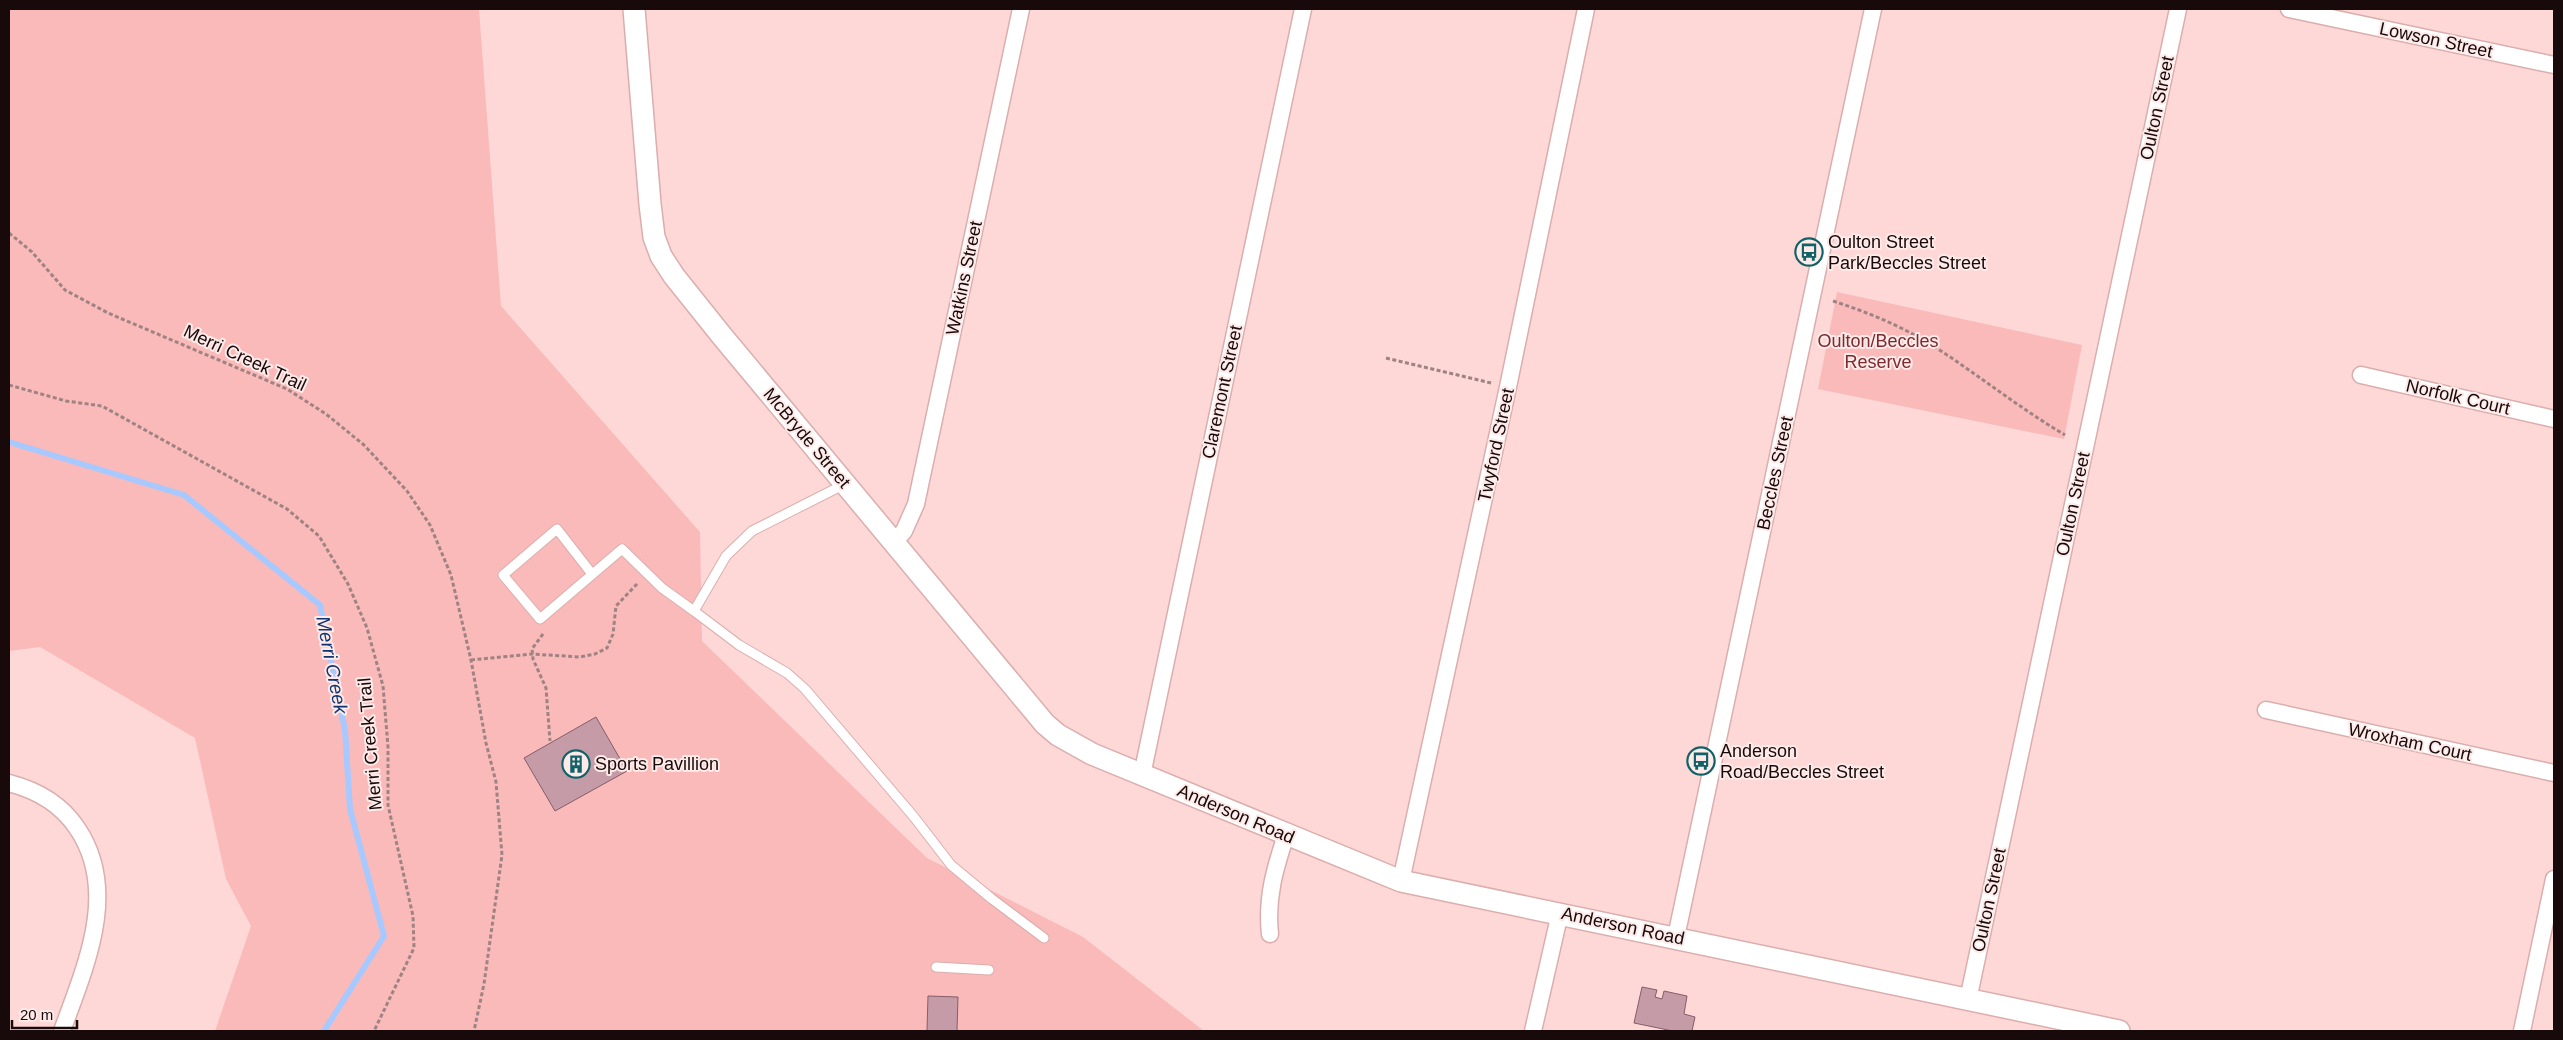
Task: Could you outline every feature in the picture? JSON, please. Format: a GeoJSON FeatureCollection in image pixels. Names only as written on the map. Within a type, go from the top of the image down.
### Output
{"type":"FeatureCollection","features":[{"type":"Feature","properties":{"kind":"street","name":"McBryde Street"},"geometry":{"type":"LineString","coordinates":[[634,9],[654,238],[661,256],[674,276],[1045,724],[1077,747],[1142,775]]}},
{"type":"Feature","properties":{"kind":"street","name":"Watkins Street"},"geometry":{"type":"LineString","coordinates":[[894,542],[907,524],[916,504],[1021,9]]}},
{"type":"Feature","properties":{"kind":"street","name":"Claremont Street"},"geometry":{"type":"LineString","coordinates":[[1142,775],[1303,9]]}},
{"type":"Feature","properties":{"kind":"street","name":"Twyford Street"},"geometry":{"type":"LineString","coordinates":[[1401,881],[1508,387],[1586,9]]}},
{"type":"Feature","properties":{"kind":"street","name":"Beccles Street"},"geometry":{"type":"LineString","coordinates":[[1676,937],[1873,9]]}},
{"type":"Feature","properties":{"kind":"street","name":"Oulton Street"},"geometry":{"type":"LineString","coordinates":[[1968,1000],[2178,9]]}},
{"type":"Feature","properties":{"kind":"street","name":"Lowson Street"},"geometry":{"type":"LineString","coordinates":[[2289,9],[2554,65]]}},
{"type":"Feature","properties":{"kind":"street","name":"Norfolk Court"},"geometry":{"type":"LineString","coordinates":[[2361,375],[2554,419]]}},
{"type":"Feature","properties":{"kind":"street","name":"Wroxham Court"},"geometry":{"type":"LineString","coordinates":[[2266,710],[2554,773]]}},
{"type":"Feature","properties":{"kind":"street","name":"Anderson Road"},"geometry":{"type":"LineString","coordinates":[[1142,775],[1401,881],[2119,1031]]}},
{"type":"Feature","properties":{"kind":"street"},"geometry":{"type":"LineString","coordinates":[[9,783],[24,787],[49,800],[69,817],[86,842],[95,863],[98,891],[92,940],[62,1031]]}},
{"type":"Feature","properties":{"kind":"street"},"geometry":{"type":"LineString","coordinates":[[1270,934],[1268,902],[1273,874],[1286,835]]}},
{"type":"Feature","properties":{"kind":"street"},"geometry":{"type":"LineString","coordinates":[[2522,1031],[2554,879]]}},
{"type":"Feature","properties":{"kind":"street"},"geometry":{"type":"LineString","coordinates":[[1533,1031],[1560,913]]}},
{"type":"Feature","properties":{"kind":"lane"},"geometry":{"type":"LineString","coordinates":[[694,611],[726,556],[752,531],[845,484]]}},
{"type":"Feature","properties":{"kind":"lane"},"geometry":{"type":"LineString","coordinates":[[592,574],[557,529],[503,575],[540,619],[592,574],[622,548],[647,574],[694,611],[739,645],[787,673],[805,689],[914,817],[951,865],[1044,938]]}},
{"type":"Feature","properties":{"kind":"lane"},"geometry":{"type":"LineString","coordinates":[[936,966],[989,970]]}},
{"type":"Feature","properties":{"kind":"path","name":"Merri Creek Trail"},"geometry":{"type":"LineString","coordinates":[[9,233],[32,252],[65,290],[108,313],[287,389],[326,414],[364,445],[407,491],[430,525],[451,574],[471,660],[486,743],[496,782],[502,855],[484,984],[474,1031]]}},
{"type":"Feature","properties":{"kind":"path"},"geometry":{"type":"LineString","coordinates":[[1833,301],[1900,327],[1938,348],[2029,414],[2065,435]]}},
{"type":"Feature","properties":{"kind":"path"},"geometry":{"type":"LineString","coordinates":[[1386,358],[1508,387]]}},
{"type":"Feature","properties":{"kind":"path","name":"Merri Creek Trail"},"geometry":{"type":"LineString","coordinates":[[9,385],[66,401],[102,406],[287,508],[319,536],[348,584],[367,628],[383,686],[388,747],[388,805],[412,916],[414,948],[374,1031]]}},
{"type":"Feature","properties":{"kind":"path"},"geometry":{"type":"LineString","coordinates":[[471,660],[532,654],[580,657],[595,654],[607,648],[613,634],[616,606],[647,574]]}},
{"type":"Feature","properties":{"kind":"path"},"geometry":{"type":"LineString","coordinates":[[543,633],[532,650],[532,654],[546,688],[550,741]]}},
{"type":"Feature","properties":{"kind":"green space"},"geometry":{"type":"Polygon","coordinates":[[[9,9],[479,9],[501,306],[700,532],[702,641],[927,858],[1083,937],[1204,1031],[215,1031],[251,926],[226,879],[195,738],[40,647],[9,651],[9,9]]]}},
{"type":"Feature","properties":{"kind":"green space","name":"Oulton/Beccles Reserve"},"geometry":{"type":"Polygon","coordinates":[[[1837,292],[2082,345],[2064,439],[1818,389],[1837,292]]]}},
{"type":"Feature","properties":{"kind":"building","name":"Sports Pavillion"},"geometry":{"type":"Polygon","coordinates":[[[596,717],[627,771],[555,811],[524,758],[596,717]]]}},
{"type":"Feature","properties":{"kind":"building"},"geometry":{"type":"Polygon","coordinates":[[[1642,987],[1657,990],[1655,997],[1662,999],[1664,991],[1687,996],[1684,1014],[1695,1017],[1692,1031],[1673,1031],[1634,1023],[1642,987]]]}},
{"type":"Feature","properties":{"kind":"building"},"geometry":{"type":"Polygon","coordinates":[[[928,996],[958,997],[957,1031],[927,1031],[928,996]]]}},
{"type":"Feature","properties":{"kind":"waterway","name":"Merri Creek"},"geometry":{"type":"LineString","coordinates":[[9,442],[184,495],[320,605],[345,730],[350,809],[384,936],[324,1031]]}},
{"type":"Feature","properties":{"kind":"place","name":"Oulton Street Park/Beccles Street"},"geometry":{"type":"Point","coordinates":[1809,252]}},
{"type":"Feature","properties":{"kind":"place","name":"Anderson Road/Beccles Street"},"geometry":{"type":"Point","coordinates":[1701,761]}},
{"type":"Feature","properties":{"kind":"place","name":"Sports Pavillion"},"geometry":{"type":"Point","coordinates":[576,764]}}]}
